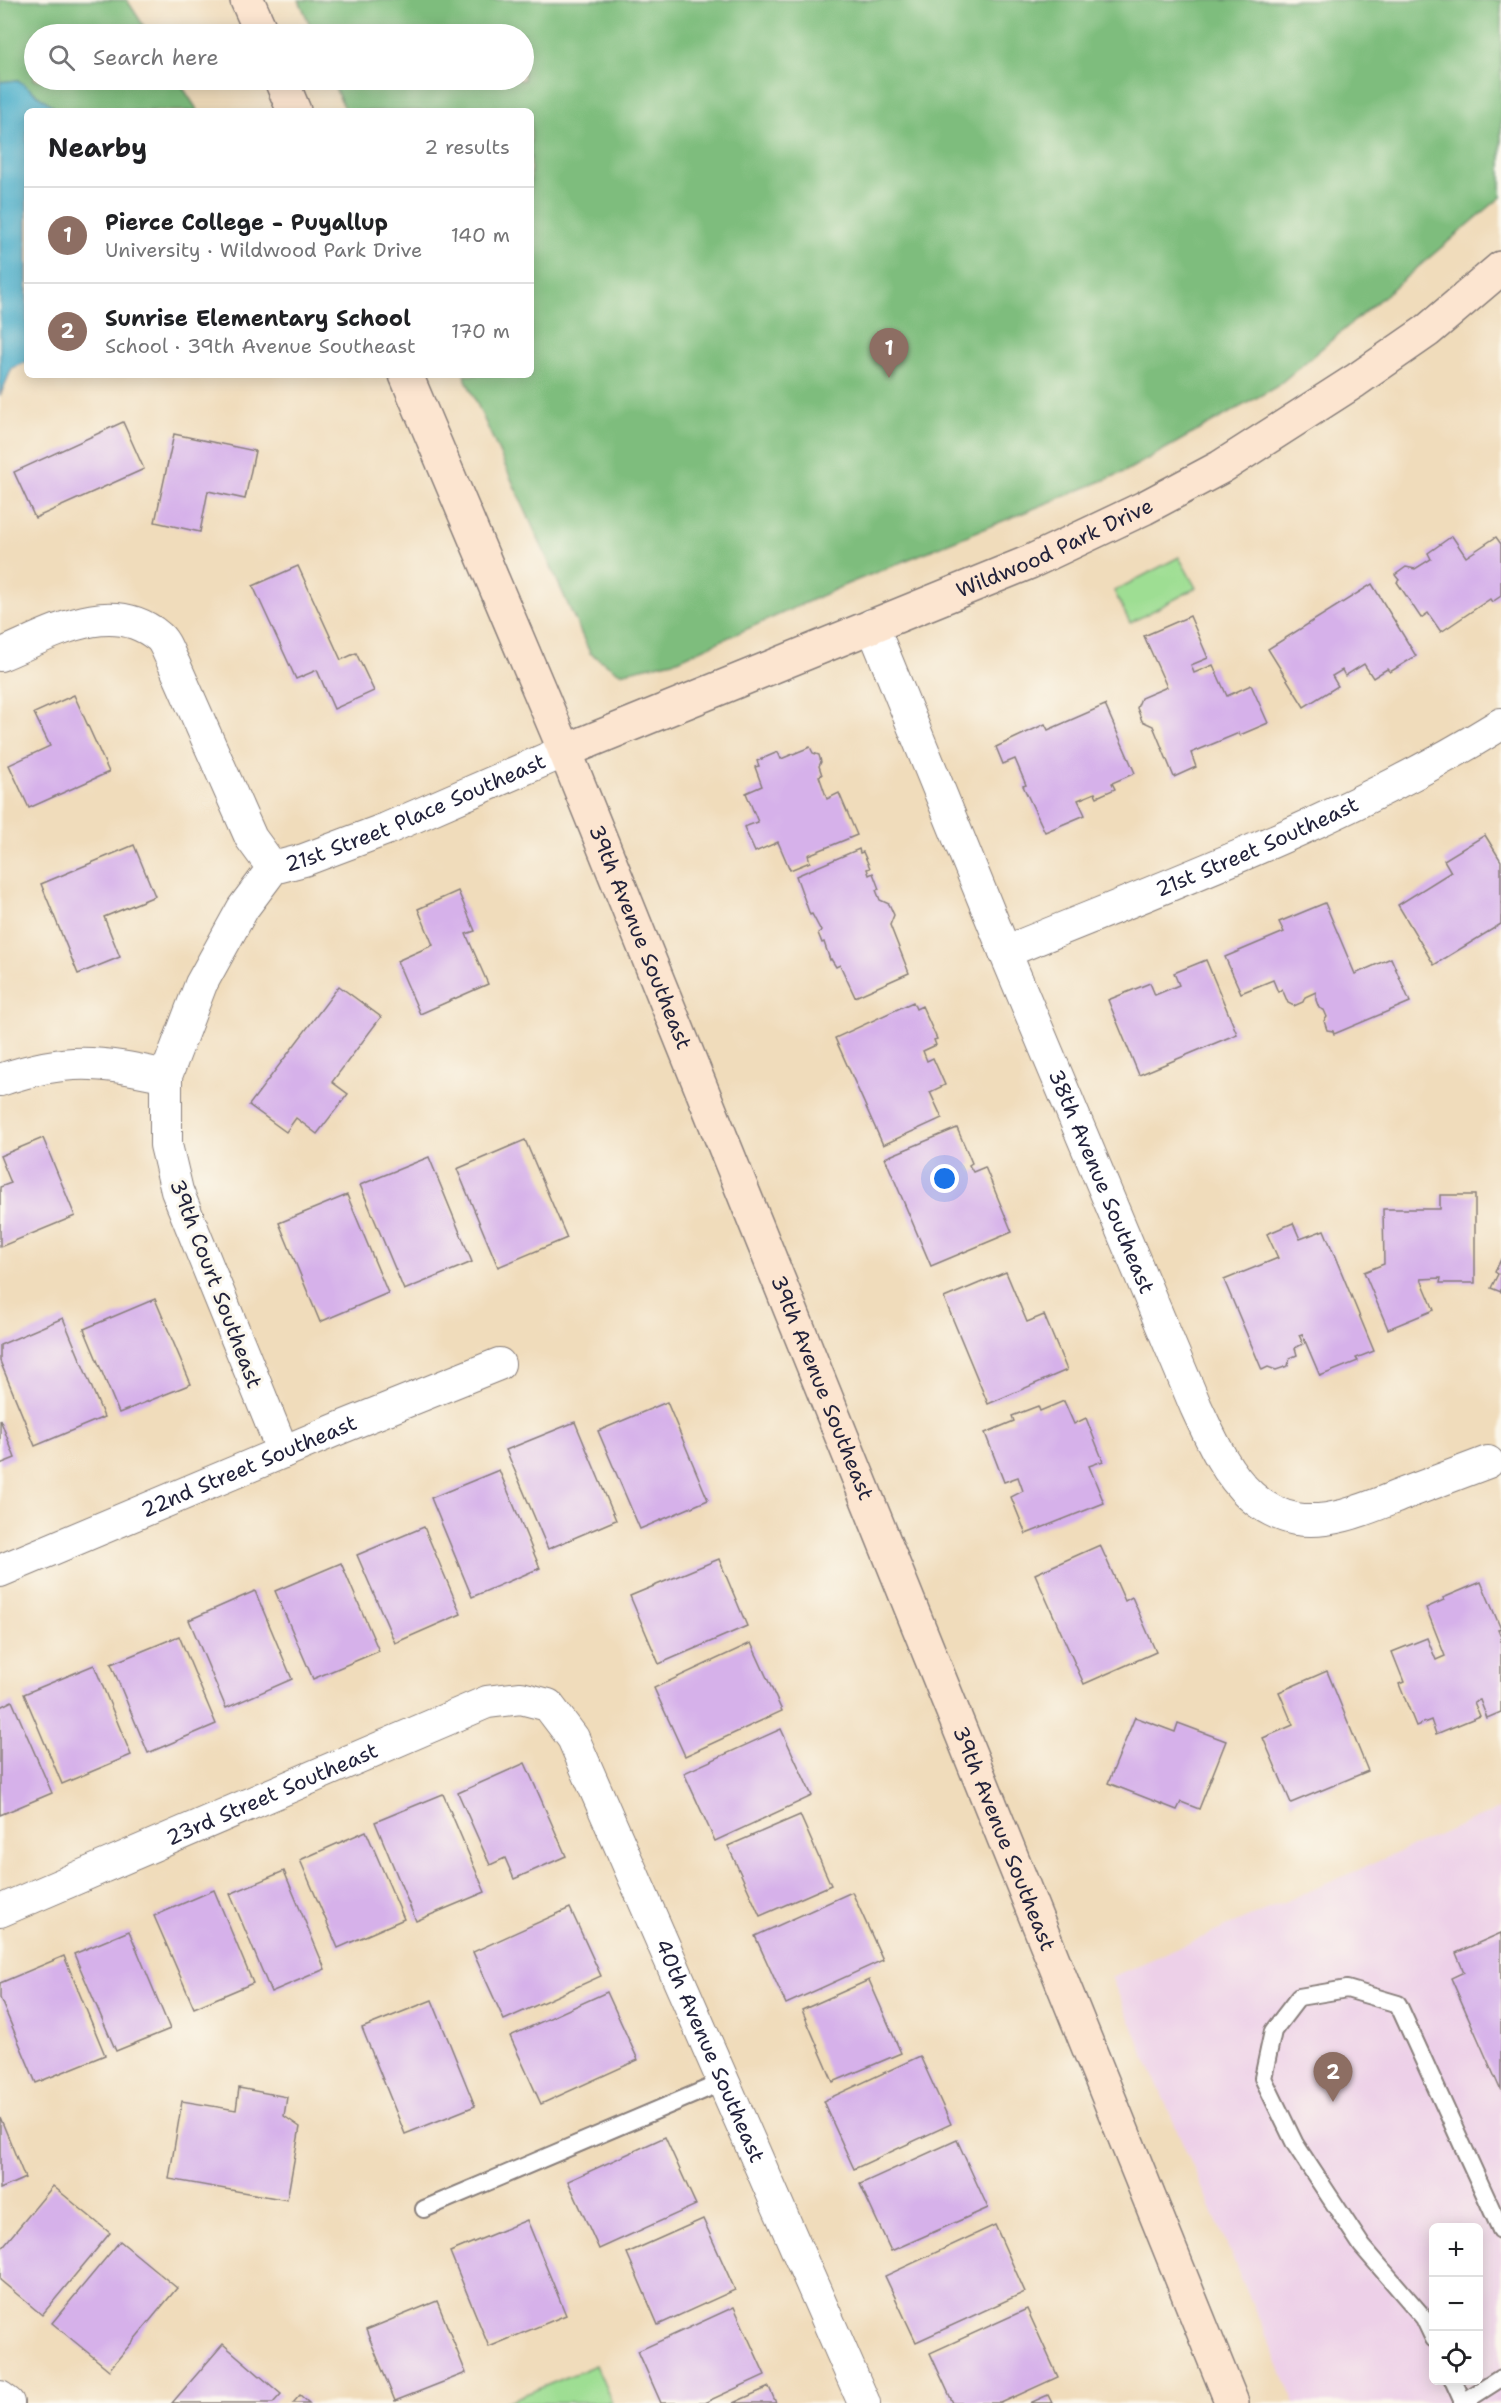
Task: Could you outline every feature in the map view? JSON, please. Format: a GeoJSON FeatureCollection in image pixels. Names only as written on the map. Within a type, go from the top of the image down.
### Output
{"type":"FeatureCollection","features":[{"type":"Feature","properties":{"kind":"main road"},"geometry":{"type":"LineString","coordinates":[[247,0],[257,24]]}},
{"type":"Feature","properties":{"kind":"main road"},"geometry":{"type":"LineString","coordinates":[[285,90],[293,108]]}},
{"type":"Feature","properties":{"kind":"main road","name":"Wildwood Park Drive"},"geometry":{"type":"LineString","coordinates":[[565,751],[1030,562],[1144,508],[1221,467],[1355,381],[1426,331],[1501,268]]}},
{"type":"Feature","properties":{"kind":"main road","name":"39th Avenue Southeast"},"geometry":{"type":"LineString","coordinates":[[407,378],[565,751],[1232,2403]]}},
{"type":"Feature","properties":{"kind":"street"},"geometry":{"type":"LineString","coordinates":[[0,656],[84,621],[113,619],[140,625],[159,636],[174,664],[251,838],[273,868]]}},
{"type":"Feature","properties":{"kind":"street","name":"38th Avenue Southeast"},"geometry":{"type":"LineString","coordinates":[[872,625],[1005,952],[1196,1407],[1215,1448],[1232,1474],[1252,1496],[1282,1515],[1296,1519],[1320,1520],[1367,1508],[1488,1462]]}},
{"type":"Feature","properties":{"kind":"street","name":"21st Street Southeast"},"geometry":{"type":"LineString","coordinates":[[1005,952],[1321,822],[1399,783],[1501,724]]}},
{"type":"Feature","properties":{"kind":"street","name":"21st Street Place Southeast"},"geometry":{"type":"LineString","coordinates":[[166,1076],[201,984],[243,909],[273,868],[303,860],[386,829],[565,751]]}},
{"type":"Feature","properties":{"kind":"street"},"geometry":{"type":"LineString","coordinates":[[0,1080],[35,1068],[74,1062],[115,1065],[166,1076]]}},
{"type":"Feature","properties":{"kind":"street","name":"39th Court Southeast"},"geometry":{"type":"LineString","coordinates":[[166,1076],[166,1145],[177,1191],[283,1452]]}},
{"type":"Feature","properties":{"kind":"street","name":"22nd Street Southeast"},"geometry":{"type":"LineString","coordinates":[[0,1571],[499,1364]]}},
{"type":"Feature","properties":{"kind":"street","name":"23rd Street Southeast"},"geometry":{"type":"LineString","coordinates":[[0,1911],[487,1702],[521,1698],[548,1705]]}},
{"type":"Feature","properties":{"kind":"street","name":"40th Avenue Southeast"},"geometry":{"type":"LineString","coordinates":[[548,1705],[573,1738],[864,2403]]}},
{"type":"Feature","properties":{"kind":"street"},"geometry":{"type":"LineString","coordinates":[[0,2397],[8,2403]]}},
{"type":"Feature","properties":{"kind":"lane"},"geometry":{"type":"LineString","coordinates":[[1430,2331],[1424,2318],[1362,2246],[1295,2144],[1263,2078],[1273,2031],[1299,1997],[1347,1989],[1398,2004],[1501,2230]]}},
{"type":"Feature","properties":{"kind":"lane"},"geometry":{"type":"LineString","coordinates":[[424,2209],[723,2082]]}},
{"type":"Feature","properties":{"kind":"lane"},"geometry":{"type":"LineString","coordinates":[[1455,2385],[1462,2403],[1501,2378]]}},
{"type":"Feature","properties":{"kind":"shaded area"},"geometry":{"type":"Polygon","coordinates":[[[1501,1808],[1501,2403],[1295,2403],[1111,1977],[1501,1808]]]}},
{"type":"Feature","properties":{"kind":"green space"},"geometry":{"type":"Polygon","coordinates":[[[0,0],[127,0],[143,24],[24,24],[24,85],[18,80],[0,82],[0,0]]]}},
{"type":"Feature","properties":{"kind":"green space"},"geometry":{"type":"Polygon","coordinates":[[[299,0],[1501,0],[1501,197],[1276,387],[1124,472],[845,585],[678,660],[620,673],[590,653],[465,378],[534,378],[534,108],[344,108],[336,90],[534,90],[534,24],[310,24],[299,0]]]}},
{"type":"Feature","properties":{"kind":"green space"},"geometry":{"type":"Polygon","coordinates":[[[31,90],[184,90],[196,108],[55,108],[31,90]]]}},
{"type":"Feature","properties":{"kind":"green space"},"geometry":{"type":"Polygon","coordinates":[[[1179,557],[1196,588],[1130,623],[1114,591],[1179,557]]]}},
{"type":"Feature","properties":{"kind":"green space"},"geometry":{"type":"Polygon","coordinates":[[[596,2365],[612,2403],[504,2403],[596,2365]]]}},
{"type":"Feature","properties":{"kind":"water"},"geometry":{"type":"Polygon","coordinates":[[[18,80],[24,85],[24,90],[31,90],[55,108],[24,108],[24,363],[12,368],[0,396],[0,82],[18,80]]]}},
{"type":"Feature","properties":{"kind":"building"},"geometry":{"type":"Polygon","coordinates":[[[123,422],[144,469],[35,518],[14,472],[123,422]]]}},
{"type":"Feature","properties":{"kind":"building"},"geometry":{"type":"Polygon","coordinates":[[[174,434],[255,451],[245,499],[208,491],[200,532],[155,522],[174,434]]]}},
{"type":"Feature","properties":{"kind":"building"},"geometry":{"type":"Polygon","coordinates":[[[1452,536],[1466,557],[1496,537],[1501,544],[1501,596],[1492,602],[1490,599],[1441,632],[1428,613],[1421,618],[1397,582],[1399,580],[1395,575],[1406,567],[1415,569],[1431,559],[1428,553],[1452,536]]]}},
{"type":"Feature","properties":{"kind":"building"},"geometry":{"type":"Polygon","coordinates":[[[298,566],[341,660],[356,653],[374,691],[334,709],[317,670],[296,679],[253,586],[298,566]]]}},
{"type":"Feature","properties":{"kind":"building"},"geometry":{"type":"Polygon","coordinates":[[[1372,584],[1416,656],[1390,672],[1387,669],[1373,678],[1364,664],[1345,676],[1342,670],[1332,676],[1338,686],[1304,707],[1268,649],[1372,584]]]}},
{"type":"Feature","properties":{"kind":"building"},"geometry":{"type":"Polygon","coordinates":[[[1190,616],[1208,658],[1191,665],[1194,673],[1213,665],[1227,696],[1251,685],[1268,723],[1191,753],[1196,767],[1174,777],[1153,726],[1142,721],[1137,708],[1141,698],[1167,687],[1144,636],[1190,616]]]}},
{"type":"Feature","properties":{"kind":"building"},"geometry":{"type":"Polygon","coordinates":[[[74,695],[109,772],[29,808],[9,765],[50,746],[34,713],[74,695]]]}},
{"type":"Feature","properties":{"kind":"building"},"geometry":{"type":"Polygon","coordinates":[[[1105,705],[1135,773],[1112,783],[1115,789],[1097,797],[1095,793],[1078,800],[1085,815],[1045,832],[1023,786],[1026,785],[1015,759],[1003,764],[996,747],[1045,724],[1048,730],[1105,705]]]}},
{"type":"Feature","properties":{"kind":"building"},"geometry":{"type":"Polygon","coordinates":[[[810,747],[813,753],[819,755],[822,775],[819,776],[827,799],[839,793],[857,835],[808,855],[810,862],[790,870],[778,842],[755,852],[744,827],[758,822],[746,793],[762,786],[755,767],[759,766],[757,761],[778,752],[781,759],[810,747]]]}},
{"type":"Feature","properties":{"kind":"building"},"geometry":{"type":"Polygon","coordinates":[[[1485,835],[1501,861],[1501,924],[1434,965],[1398,905],[1451,872],[1444,860],[1485,835]]]}},
{"type":"Feature","properties":{"kind":"building"},"geometry":{"type":"Polygon","coordinates":[[[134,845],[155,896],[104,917],[120,957],[78,974],[41,884],[134,845]]]}},
{"type":"Feature","properties":{"kind":"building"},"geometry":{"type":"Polygon","coordinates":[[[859,849],[860,853],[863,852],[870,868],[867,869],[869,875],[873,873],[880,900],[889,904],[894,915],[890,925],[909,973],[855,997],[840,965],[836,967],[830,960],[824,942],[822,943],[818,933],[821,931],[812,914],[810,915],[796,876],[859,849]]]}},
{"type":"Feature","properties":{"kind":"building"},"geometry":{"type":"Polygon","coordinates":[[[458,891],[475,931],[466,934],[488,984],[420,1014],[397,961],[433,945],[418,909],[458,891]]]}},
{"type":"Feature","properties":{"kind":"building"},"geometry":{"type":"Polygon","coordinates":[[[1325,903],[1355,974],[1391,958],[1410,1002],[1334,1034],[1333,1031],[1327,1030],[1324,1021],[1327,1017],[1324,1010],[1319,1008],[1316,992],[1294,1006],[1288,1003],[1282,989],[1278,992],[1273,980],[1241,993],[1225,957],[1284,932],[1279,922],[1325,903]]]}},
{"type":"Feature","properties":{"kind":"building"},"geometry":{"type":"Polygon","coordinates":[[[1206,960],[1237,1034],[1139,1075],[1108,1000],[1150,983],[1155,995],[1179,985],[1174,973],[1206,960]]]}},
{"type":"Feature","properties":{"kind":"building"},"geometry":{"type":"Polygon","coordinates":[[[339,986],[381,1017],[332,1082],[348,1094],[317,1134],[296,1118],[286,1132],[249,1105],[339,986]]]}},
{"type":"Feature","properties":{"kind":"building"},"geometry":{"type":"Polygon","coordinates":[[[913,1002],[916,1009],[922,1006],[937,1039],[934,1040],[936,1045],[923,1051],[927,1061],[933,1058],[945,1085],[930,1092],[942,1118],[883,1145],[835,1038],[913,1002]]]}},
{"type":"Feature","properties":{"kind":"building"},"geometry":{"type":"Polygon","coordinates":[[[957,1128],[972,1163],[969,1165],[973,1172],[985,1167],[1012,1232],[931,1266],[885,1158],[957,1128]]]}},
{"type":"Feature","properties":{"kind":"building"},"geometry":{"type":"Polygon","coordinates":[[[43,1138],[75,1216],[0,1247],[0,1187],[11,1183],[0,1156],[43,1138]]]}},
{"type":"Feature","properties":{"kind":"building"},"geometry":{"type":"Polygon","coordinates":[[[525,1140],[567,1238],[498,1267],[457,1169],[525,1140]]]}},
{"type":"Feature","properties":{"kind":"building"},"geometry":{"type":"Polygon","coordinates":[[[429,1157],[472,1262],[404,1290],[360,1185],[429,1157]]]}},
{"type":"Feature","properties":{"kind":"building"},"geometry":{"type":"Polygon","coordinates":[[[347,1195],[388,1293],[320,1322],[279,1223],[347,1195]]]}},
{"type":"Feature","properties":{"kind":"building"},"geometry":{"type":"Polygon","coordinates":[[[1440,1195],[1475,1195],[1475,1283],[1440,1283],[1441,1278],[1421,1279],[1434,1310],[1388,1329],[1364,1272],[1384,1264],[1383,1209],[1440,1209],[1440,1195]]]}},
{"type":"Feature","properties":{"kind":"building"},"geometry":{"type":"Polygon","coordinates":[[[1293,1223],[1300,1239],[1324,1230],[1374,1351],[1356,1358],[1358,1361],[1320,1376],[1302,1334],[1299,1335],[1303,1344],[1295,1348],[1297,1355],[1290,1358],[1288,1366],[1276,1370],[1268,1367],[1262,1370],[1224,1280],[1278,1258],[1267,1234],[1293,1223]]]}},
{"type":"Feature","properties":{"kind":"building"},"geometry":{"type":"Polygon","coordinates":[[[1501,1259],[1501,1292],[1491,1288],[1498,1274],[1495,1272],[1501,1259]]]}},
{"type":"Feature","properties":{"kind":"building"},"geometry":{"type":"Polygon","coordinates":[[[1006,1272],[1027,1322],[1044,1315],[1067,1370],[988,1404],[944,1298],[1006,1272]]]}},
{"type":"Feature","properties":{"kind":"building"},"geometry":{"type":"Polygon","coordinates":[[[155,1299],[191,1384],[119,1413],[84,1329],[155,1299]]]}},
{"type":"Feature","properties":{"kind":"building"},"geometry":{"type":"Polygon","coordinates":[[[63,1318],[104,1417],[35,1446],[0,1361],[0,1345],[63,1318]]]}},
{"type":"Feature","properties":{"kind":"building"},"geometry":{"type":"Polygon","coordinates":[[[1064,1401],[1074,1424],[1086,1418],[1103,1461],[1089,1466],[1104,1503],[1026,1534],[1011,1497],[1023,1491],[1018,1477],[1004,1482],[985,1433],[1014,1421],[1012,1416],[1038,1406],[1040,1411],[1064,1401]]]}},
{"type":"Feature","properties":{"kind":"building"},"geometry":{"type":"Polygon","coordinates":[[[667,1402],[708,1500],[640,1529],[598,1431],[667,1402]]]}},
{"type":"Feature","properties":{"kind":"building"},"geometry":{"type":"Polygon","coordinates":[[[0,1419],[15,1458],[0,1464],[0,1419]]]}},
{"type":"Feature","properties":{"kind":"building"},"geometry":{"type":"Polygon","coordinates":[[[575,1422],[616,1520],[548,1549],[506,1450],[575,1422]]]}},
{"type":"Feature","properties":{"kind":"building"},"geometry":{"type":"Polygon","coordinates":[[[499,1470],[540,1568],[472,1597],[431,1498],[499,1470]]]}},
{"type":"Feature","properties":{"kind":"building"},"geometry":{"type":"Polygon","coordinates":[[[424,1527],[461,1614],[395,1643],[357,1555],[424,1527]]]}},
{"type":"Feature","properties":{"kind":"building"},"geometry":{"type":"Polygon","coordinates":[[[1100,1545],[1125,1601],[1132,1597],[1156,1652],[1084,1684],[1035,1574],[1100,1545]]]}},
{"type":"Feature","properties":{"kind":"building"},"geometry":{"type":"Polygon","coordinates":[[[719,1559],[747,1626],[659,1664],[630,1596],[719,1559]]]}},
{"type":"Feature","properties":{"kind":"building"},"geometry":{"type":"Polygon","coordinates":[[[341,1563],[379,1651],[313,1679],[275,1591],[341,1563]]]}},
{"type":"Feature","properties":{"kind":"building"},"geometry":{"type":"Polygon","coordinates":[[[1481,1582],[1501,1629],[1498,1630],[1501,1637],[1501,1712],[1487,1718],[1480,1700],[1474,1702],[1480,1716],[1436,1734],[1431,1720],[1416,1726],[1399,1684],[1404,1682],[1392,1652],[1427,1638],[1436,1660],[1445,1656],[1426,1608],[1481,1582]]]}},
{"type":"Feature","properties":{"kind":"building"},"geometry":{"type":"Polygon","coordinates":[[[255,1591],[292,1679],[226,1708],[189,1620],[255,1591]]]}},
{"type":"Feature","properties":{"kind":"building"},"geometry":{"type":"Polygon","coordinates":[[[179,1636],[216,1724],[148,1753],[111,1664],[179,1636]]]}},
{"type":"Feature","properties":{"kind":"building"},"geometry":{"type":"Polygon","coordinates":[[[751,1643],[782,1711],[685,1756],[654,1688],[751,1643]]]}},
{"type":"Feature","properties":{"kind":"building"},"geometry":{"type":"Polygon","coordinates":[[[94,1665],[131,1755],[62,1784],[24,1694],[94,1665]]]}},
{"type":"Feature","properties":{"kind":"building"},"geometry":{"type":"Polygon","coordinates":[[[1327,1671],[1368,1771],[1291,1803],[1263,1738],[1293,1725],[1279,1692],[1327,1671]]]}},
{"type":"Feature","properties":{"kind":"building"},"geometry":{"type":"Polygon","coordinates":[[[12,1701],[52,1793],[0,1815],[0,1707],[12,1701]]]}},
{"type":"Feature","properties":{"kind":"building"},"geometry":{"type":"Polygon","coordinates":[[[1135,1717],[1175,1732],[1178,1723],[1226,1741],[1199,1809],[1181,1802],[1177,1810],[1108,1783],[1135,1717]]]}},
{"type":"Feature","properties":{"kind":"building"},"geometry":{"type":"Polygon","coordinates":[[[781,1729],[812,1796],[715,1841],[684,1773],[781,1729]]]}},
{"type":"Feature","properties":{"kind":"building"},"geometry":{"type":"Polygon","coordinates":[[[525,1763],[566,1856],[514,1879],[505,1858],[490,1865],[458,1793],[525,1763]]]}},
{"type":"Feature","properties":{"kind":"building"},"geometry":{"type":"Polygon","coordinates":[[[443,1794],[485,1892],[416,1921],[375,1822],[443,1794]]]}},
{"type":"Feature","properties":{"kind":"building"},"geometry":{"type":"Polygon","coordinates":[[[800,1815],[831,1885],[760,1916],[728,1846],[800,1815]]]}},
{"type":"Feature","properties":{"kind":"building"},"geometry":{"type":"Polygon","coordinates":[[[366,1831],[404,1919],[338,1948],[300,1860],[366,1831]]]}},
{"type":"Feature","properties":{"kind":"building"},"geometry":{"type":"Polygon","coordinates":[[[284,1871],[325,1969],[271,1992],[230,1894],[284,1871]]]}},
{"type":"Feature","properties":{"kind":"building"},"geometry":{"type":"Polygon","coordinates":[[[214,1890],[253,1983],[194,2008],[154,1916],[214,1890]]]}},
{"type":"Feature","properties":{"kind":"building"},"geometry":{"type":"Polygon","coordinates":[[[852,1892],[883,1960],[786,2004],[755,1936],[852,1892]]]}},
{"type":"Feature","properties":{"kind":"building"},"geometry":{"type":"Polygon","coordinates":[[[570,1908],[601,1976],[504,2020],[473,1952],[570,1908]]]}},
{"type":"Feature","properties":{"kind":"building"},"geometry":{"type":"Polygon","coordinates":[[[129,1931],[170,2029],[116,2051],[74,1954],[129,1931]]]}},
{"type":"Feature","properties":{"kind":"building"},"geometry":{"type":"Polygon","coordinates":[[[1501,1933],[1501,2091],[1451,1978],[1464,1972],[1456,1953],[1501,1933]]]}},
{"type":"Feature","properties":{"kind":"building"},"geometry":{"type":"Polygon","coordinates":[[[64,1956],[105,2055],[36,2083],[0,1998],[0,1983],[64,1956]]]}},
{"type":"Feature","properties":{"kind":"building"},"geometry":{"type":"Polygon","coordinates":[[[869,1980],[901,2053],[833,2082],[802,2010],[869,1980]]]}},
{"type":"Feature","properties":{"kind":"building"},"geometry":{"type":"Polygon","coordinates":[[[607,1992],[638,2060],[541,2104],[510,2036],[607,1992]]]}},
{"type":"Feature","properties":{"kind":"building"},"geometry":{"type":"Polygon","coordinates":[[[432,2000],[475,2106],[405,2134],[362,2028],[432,2000]]]}},
{"type":"Feature","properties":{"kind":"building"},"geometry":{"type":"Polygon","coordinates":[[[920,2056],[951,2124],[854,2169],[823,2101],[920,2056]]]}},
{"type":"Feature","properties":{"kind":"building"},"geometry":{"type":"Polygon","coordinates":[[[239,2088],[287,2097],[284,2116],[300,2127],[287,2200],[169,2179],[182,2101],[236,2110],[239,2088]]]}},
{"type":"Feature","properties":{"kind":"building"},"geometry":{"type":"Polygon","coordinates":[[[0,2117],[25,2178],[0,2189],[0,2117]]]}},
{"type":"Feature","properties":{"kind":"building"},"geometry":{"type":"Polygon","coordinates":[[[665,2137],[696,2205],[599,2249],[568,2181],[665,2137]]]}},
{"type":"Feature","properties":{"kind":"building"},"geometry":{"type":"Polygon","coordinates":[[[957,2140],[988,2208],[891,2251],[860,2184],[957,2140]]]}},
{"type":"Feature","properties":{"kind":"building"},"geometry":{"type":"Polygon","coordinates":[[[53,2186],[110,2233],[42,2315],[0,2280],[0,2250],[53,2186]]]}},
{"type":"Feature","properties":{"kind":"building"},"geometry":{"type":"Polygon","coordinates":[[[703,2219],[735,2290],[658,2325],[627,2253],[703,2219]]]}},
{"type":"Feature","properties":{"kind":"building"},"geometry":{"type":"Polygon","coordinates":[[[527,2220],[566,2315],[489,2347],[450,2252],[527,2220]]]}},
{"type":"Feature","properties":{"kind":"building"},"geometry":{"type":"Polygon","coordinates":[[[995,2225],[1025,2292],[916,2342],[885,2276],[995,2225]]]}},
{"type":"Feature","properties":{"kind":"building"},"geometry":{"type":"Polygon","coordinates":[[[120,2241],[177,2288],[109,2370],[52,2323],[120,2241]]]}},
{"type":"Feature","properties":{"kind":"building"},"geometry":{"type":"Polygon","coordinates":[[[437,2301],[466,2373],[395,2401],[366,2330],[437,2301]]]}},
{"type":"Feature","properties":{"kind":"building"},"geometry":{"type":"Polygon","coordinates":[[[734,2307],[765,2375],[704,2403],[661,2403],[638,2351],[734,2307]]]}},
{"type":"Feature","properties":{"kind":"building"},"geometry":{"type":"Polygon","coordinates":[[[1027,2309],[1058,2377],[1001,2403],[953,2403],[930,2353],[1027,2309]]]}},
{"type":"Feature","properties":{"kind":"building"},"geometry":{"type":"Polygon","coordinates":[[[223,2344],[281,2394],[273,2403],[172,2403],[223,2344]]]}},
{"type":"Feature","properties":{"kind":"building"},"geometry":{"type":"Polygon","coordinates":[[[769,2387],[776,2403],[733,2403],[769,2387]]]}},
{"type":"Feature","properties":{"kind":"building"},"geometry":{"type":"Polygon","coordinates":[[[300,2395],[309,2403],[293,2403],[300,2395]]]}},
{"type":"Feature","properties":{"kind":"building"},"geometry":{"type":"Polygon","coordinates":[[[1048,2395],[1052,2403],[1030,2403],[1048,2395]]]}},
{"type":"Feature","properties":{"kind":"place","name":"Pierce College - Puyallup"},"geometry":{"type":"Point","coordinates":[889,378]}},
{"type":"Feature","properties":{"kind":"place","name":"Sunrise Elementary School"},"geometry":{"type":"Point","coordinates":[1333,2102]}}]}
